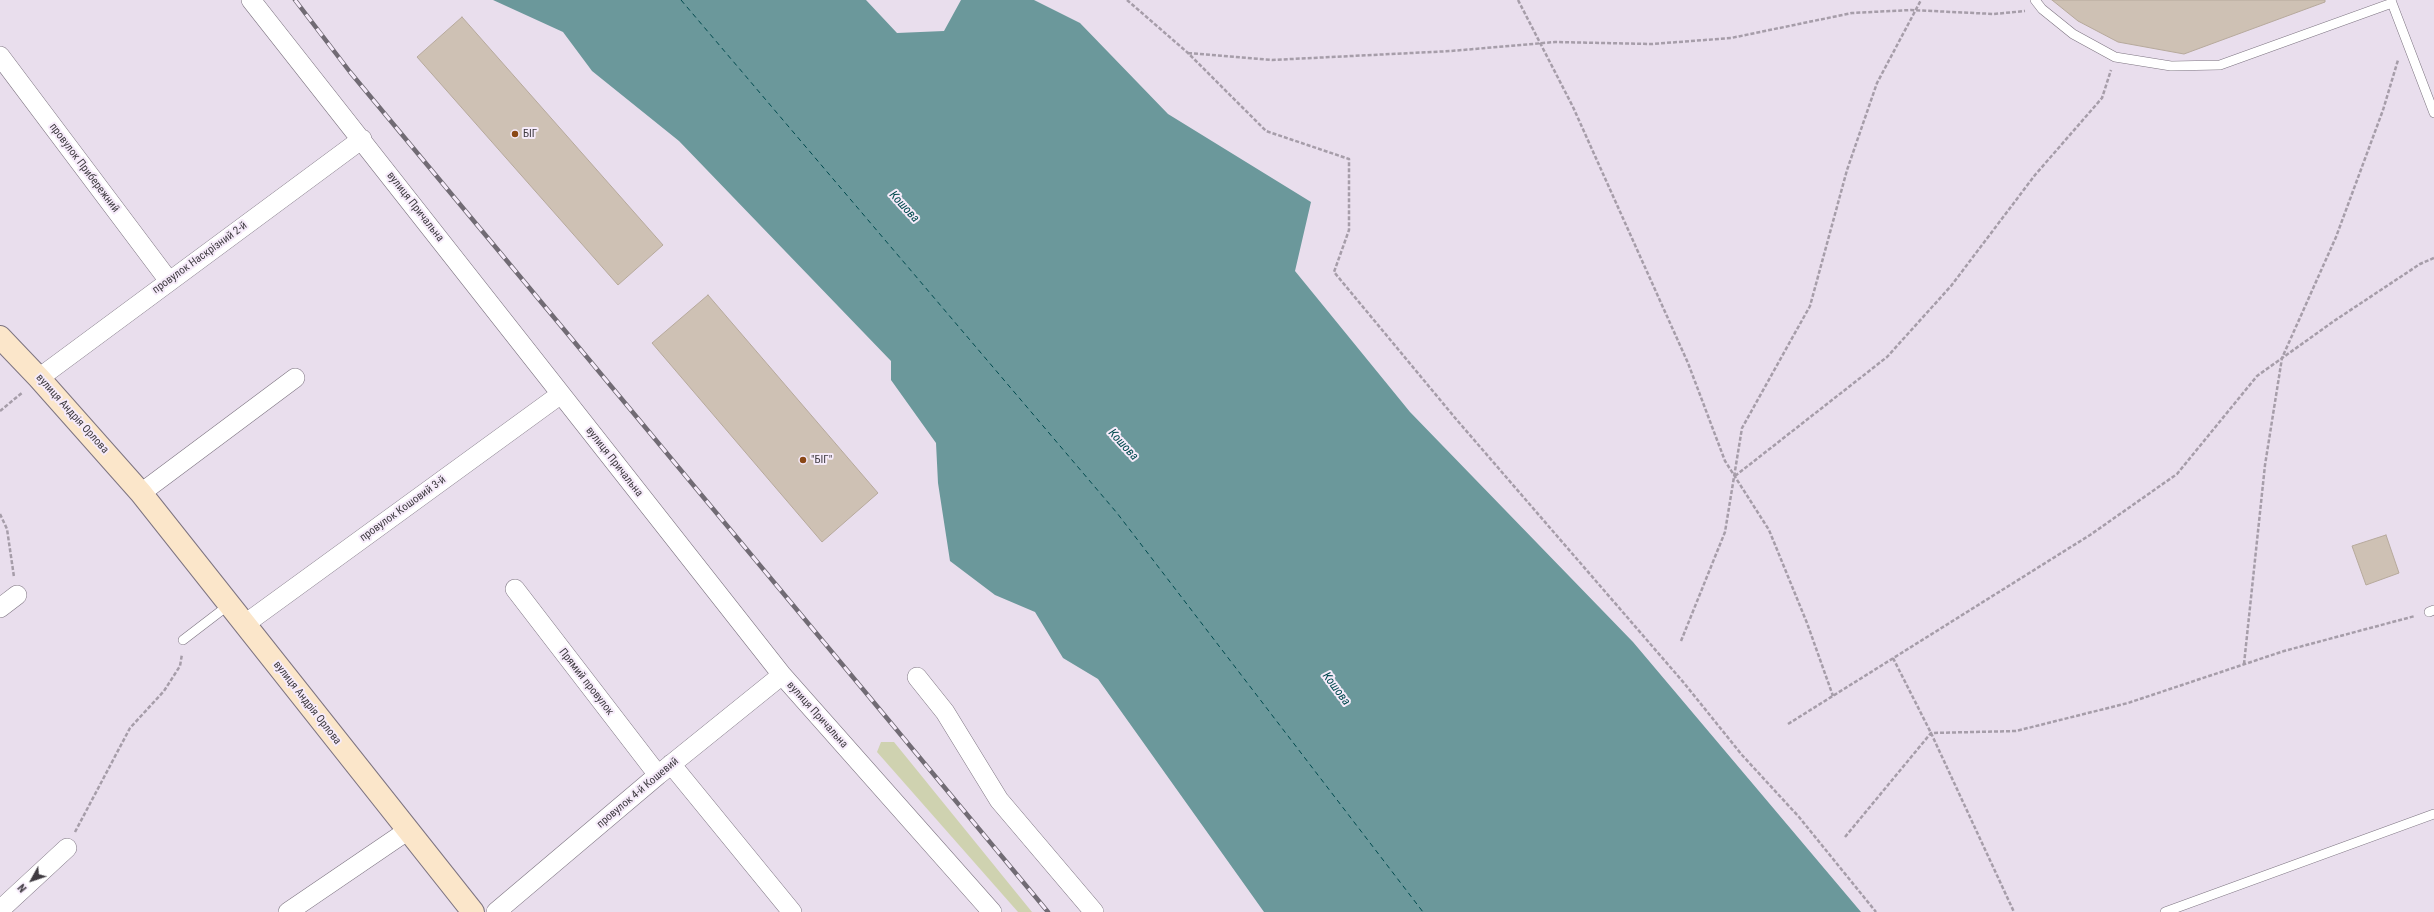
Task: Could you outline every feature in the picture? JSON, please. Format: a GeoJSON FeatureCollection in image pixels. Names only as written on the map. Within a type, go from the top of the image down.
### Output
{"type":"FeatureCollection","features":[{"type":"Feature","properties":{"kind":"street","name":"вулиця Причальна"},"geometry":{"type":"LineString","coordinates":[[251,0],[362,139],[782,675],[992,912]]}},
{"type":"Feature","properties":{"kind":"street","name":"провулок Прибережний"},"geometry":{"type":"LineString","coordinates":[[0,56],[169,281]]}},
{"type":"Feature","properties":{"kind":"street","name":"провулок Наскрізний 2-й"},"geometry":{"type":"LineString","coordinates":[[40,378],[362,139]]}},
{"type":"Feature","properties":{"kind":"street","name":"вулиця Андрія Орлова"},"geometry":{"type":"LineString","coordinates":[[0,337],[40,378],[142,493],[407,831],[473,912]]}},
{"type":"Feature","properties":{"kind":"street"},"geometry":{"type":"LineString","coordinates":[[142,493],[295,378]]}},
{"type":"Feature","properties":{"kind":"street","name":"провулок Кошовий 3-й"},"geometry":{"type":"LineString","coordinates":[[245,624],[561,394]]}},
{"type":"Feature","properties":{"kind":"street","name":"Прямий провулок"},"geometry":{"type":"LineString","coordinates":[[515,589],[665,770],[792,912]]}},
{"type":"Feature","properties":{"kind":"street"},"geometry":{"type":"LineString","coordinates":[[0,608],[16,595]]}},
{"type":"Feature","properties":{"kind":"street","name":"провулок 4-й Кошевий"},"geometry":{"type":"LineString","coordinates":[[496,912],[665,770],[782,675]]}},
{"type":"Feature","properties":{"kind":"street"},"geometry":{"type":"LineString","coordinates":[[916,676],[944,712],[999,800],[1094,912]]}},
{"type":"Feature","properties":{"kind":"street"},"geometry":{"type":"LineString","coordinates":[[288,912],[407,831]]}},
{"type":"Feature","properties":{"kind":"street"},"geometry":{"type":"LineString","coordinates":[[0,910],[67,848]]}},
{"type":"Feature","properties":{"kind":"lane"},"geometry":{"type":"LineString","coordinates":[[2035,0],[2042,9],[2073,34],[2115,56],[2171,66],[2220,66],[2391,1],[2434,113]]}},
{"type":"Feature","properties":{"kind":"lane"},"geometry":{"type":"LineString","coordinates":[[183,640],[230,604]]}},
{"type":"Feature","properties":{"kind":"lane"},"geometry":{"type":"LineString","coordinates":[[2165,912],[2434,814]]}},
{"type":"Feature","properties":{"kind":"path"},"geometry":{"type":"LineString","coordinates":[[1127,0],[1188,53],[1266,131],[1349,159],[1349,230],[1334,272],[1456,419],[1684,683],[1742,755],[1800,817],[1876,912]]}},
{"type":"Feature","properties":{"kind":"path"},"geometry":{"type":"LineString","coordinates":[[1130,2],[1134,0]]}},
{"type":"Feature","properties":{"kind":"path"},"geometry":{"type":"LineString","coordinates":[[1518,0],[1586,135],[1688,363],[1724,461],[1769,530],[1807,623],[1833,696]]}},
{"type":"Feature","properties":{"kind":"path"},"geometry":{"type":"LineString","coordinates":[[1681,642],[1726,532],[1742,428],[1810,306],[1847,170],[1878,83],[1921,0]]}},
{"type":"Feature","properties":{"kind":"path"},"geometry":{"type":"LineString","coordinates":[[1188,53],[1272,60],[1451,51],[1540,44],[1652,44],[1731,38],[1852,13],[1916,10],[1994,14],[2042,9]]}},
{"type":"Feature","properties":{"kind":"path"},"geometry":{"type":"LineString","coordinates":[[2244,664],[2265,465],[2282,358],[2336,237],[2383,110],[2405,36]]}},
{"type":"Feature","properties":{"kind":"path"},"geometry":{"type":"LineString","coordinates":[[1734,476],[1887,357],[1940,298],[2035,175],[2102,98],[2115,56]]}},
{"type":"Feature","properties":{"kind":"path"},"geometry":{"type":"LineString","coordinates":[[1788,724],[2090,535],[2177,474],[2257,376],[2420,264],[2434,258]]}},
{"type":"Feature","properties":{"kind":"path"},"geometry":{"type":"LineString","coordinates":[[0,411],[40,378]]}},
{"type":"Feature","properties":{"kind":"path"},"geometry":{"type":"LineString","coordinates":[[0,514],[7,529],[16,595]]}},
{"type":"Feature","properties":{"kind":"path"},"geometry":{"type":"LineString","coordinates":[[1846,837],[1931,733],[2016,731],[2128,703],[2284,651],[2432,611]]}},
{"type":"Feature","properties":{"kind":"path"},"geometry":{"type":"LineString","coordinates":[[67,848],[130,728],[164,691],[180,666],[183,640]]}},
{"type":"Feature","properties":{"kind":"path"},"geometry":{"type":"LineString","coordinates":[[1893,658],[1931,733],[2014,912]]}},
{"type":"Feature","properties":{"kind":"shaded area"},"geometry":{"type":"Polygon","coordinates":[[[881,742],[894,742],[1032,912],[1018,912],[877,752],[881,742]]]}},
{"type":"Feature","properties":{"kind":"water","name":"Кошова"},"geometry":{"type":"Polygon","coordinates":[[[493,0],[866,0],[897,33],[944,31],[961,0],[1034,0],[1080,23],[1168,114],[1311,202],[1295,271],[1410,412],[1633,642],[1861,912],[1264,912],[1098,679],[1063,658],[1035,612],[995,595],[950,561],[938,483],[936,443],[891,380],[891,361],[679,141],[592,71],[563,32],[493,0]]]}},
{"type":"Feature","properties":{"kind":"building"},"geometry":{"type":"Polygon","coordinates":[[[2052,0],[2325,0],[2325,2],[2184,54],[2118,42],[2078,21],[2052,0]]]}},
{"type":"Feature","properties":{"kind":"building"},"geometry":{"type":"Polygon","coordinates":[[[462,17],[663,245],[618,285],[417,57],[462,17]]]}},
{"type":"Feature","properties":{"kind":"building"},"geometry":{"type":"Polygon","coordinates":[[[708,295],[878,493],[822,542],[652,343],[708,295]]]}},
{"type":"Feature","properties":{"kind":"building"},"geometry":{"type":"Polygon","coordinates":[[[2386,535],[2399,573],[2366,585],[2352,546],[2386,535]]]}},
{"type":"Feature","properties":{"kind":"ferry route"},"geometry":{"type":"LineString","coordinates":[[681,0],[1117,513],[1423,912]]}},
{"type":"Feature","properties":{"kind":"railway"},"geometry":{"type":"LineString","coordinates":[[295,0],[350,72],[1048,912]]}},
{"type":"Feature","properties":{"kind":"place","name":"БІГ"},"geometry":{"type":"Point","coordinates":[515,134]}},
{"type":"Feature","properties":{"kind":"place","name":"\"БІГ\""},"geometry":{"type":"Point","coordinates":[803,460]}}]}
